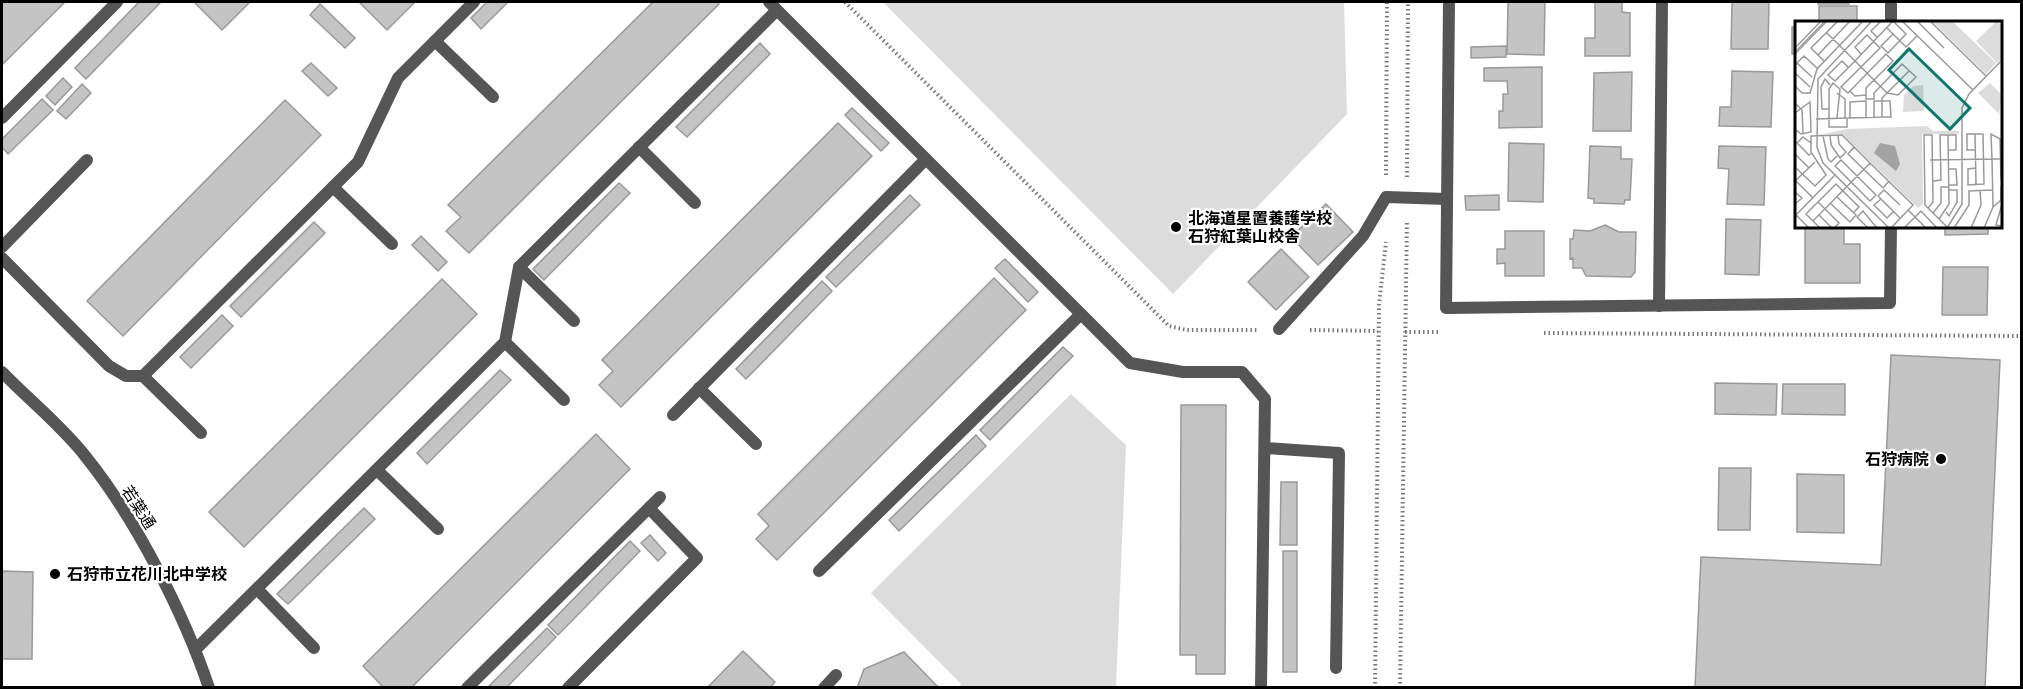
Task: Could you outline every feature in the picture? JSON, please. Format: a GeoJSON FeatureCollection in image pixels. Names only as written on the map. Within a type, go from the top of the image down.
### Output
{"type":"FeatureCollection","features":[{"type":"Feature","properties":{"kind":"street"},"geometry":{"type":"LineString","coordinates":[[2,118],[117,2]]}},
{"type":"Feature","properties":{"kind":"street"},"geometry":{"type":"LineString","coordinates":[[143,376],[358,162],[398,78],[474,2]]}},
{"type":"Feature","properties":{"kind":"street"},"geometry":{"type":"LineString","coordinates":[[1449,2],[1446,308],[1890,303],[1891,228]]}},
{"type":"Feature","properties":{"kind":"street"},"geometry":{"type":"LineString","coordinates":[[1659,306],[1662,2]]}},
{"type":"Feature","properties":{"kind":"street"},"geometry":{"type":"LineString","coordinates":[[1891,2],[1891,21]]}},
{"type":"Feature","properties":{"kind":"street"},"geometry":{"type":"LineString","coordinates":[[195,650],[505,342],[519,267],[639,147],[773,6],[1130,363],[1183,372],[1242,372],[1265,399],[1261,687]]}},
{"type":"Feature","properties":{"kind":"street"},"geometry":{"type":"LineString","coordinates":[[435,41],[493,97]]}},
{"type":"Feature","properties":{"kind":"street"},"geometry":{"type":"LineString","coordinates":[[639,147],[695,203]]}},
{"type":"Feature","properties":{"kind":"street"},"geometry":{"type":"LineString","coordinates":[[673,415],[926,159]]}},
{"type":"Feature","properties":{"kind":"street"},"geometry":{"type":"LineString","coordinates":[[2,248],[87,160]]}},
{"type":"Feature","properties":{"kind":"street"},"geometry":{"type":"LineString","coordinates":[[333,187],[392,244]]}},
{"type":"Feature","properties":{"kind":"street"},"geometry":{"type":"LineString","coordinates":[[1279,329],[1363,236],[1386,197],[1447,199]]}},
{"type":"Feature","properties":{"kind":"street"},"geometry":{"type":"LineString","coordinates":[[2,258],[110,366],[126,376],[143,376],[201,433]]}},
{"type":"Feature","properties":{"kind":"street"},"geometry":{"type":"LineString","coordinates":[[519,267],[574,321]]}},
{"type":"Feature","properties":{"kind":"street"},"geometry":{"type":"LineString","coordinates":[[819,571],[1081,314]]}},
{"type":"Feature","properties":{"kind":"street"},"geometry":{"type":"LineString","coordinates":[[505,342],[564,400]]}},
{"type":"Feature","properties":{"kind":"street","name":"若葉通"},"geometry":{"type":"LineString","coordinates":[[2,372],[86,456],[147,549],[195,650],[209,687]]}},
{"type":"Feature","properties":{"kind":"street"},"geometry":{"type":"LineString","coordinates":[[699,388],[756,444]]}},
{"type":"Feature","properties":{"kind":"street"},"geometry":{"type":"LineString","coordinates":[[1265,448],[1339,453],[1336,668]]}},
{"type":"Feature","properties":{"kind":"street"},"geometry":{"type":"LineString","coordinates":[[376,471],[438,529]]}},
{"type":"Feature","properties":{"kind":"street"},"geometry":{"type":"LineString","coordinates":[[467,687],[660,497]]}},
{"type":"Feature","properties":{"kind":"street"},"geometry":{"type":"LineString","coordinates":[[568,687],[697,558],[649,508]]}},
{"type":"Feature","properties":{"kind":"street"},"geometry":{"type":"LineString","coordinates":[[257,589],[314,648]]}},
{"type":"Feature","properties":{"kind":"street"},"geometry":{"type":"LineString","coordinates":[[824,687],[836,675]]}},
{"type":"Feature","properties":{"kind":"path"},"geometry":{"type":"LineString","coordinates":[[845,2],[1169,326],[1187,330],[1378,331]]}},
{"type":"Feature","properties":{"kind":"path"},"geometry":{"type":"LineString","coordinates":[[1375,687],[1378,331],[1386,254],[1388,2]]}},
{"type":"Feature","properties":{"kind":"path"},"geometry":{"type":"LineString","coordinates":[[1400,687],[1408,2]]}},
{"type":"Feature","properties":{"kind":"path"},"geometry":{"type":"LineString","coordinates":[[1405,332],[1452,332]]}},
{"type":"Feature","properties":{"kind":"path"},"geometry":{"type":"LineString","coordinates":[[1535,333],[2022,336]]}},
{"type":"Feature","properties":{"kind":"shaded area","name":"北海道星置養護学校 石狩紅葉山校舎"},"geometry":{"type":"Polygon","coordinates":[[[883,2],[1344,2],[1347,114],[1173,294],[883,2]]]}},
{"type":"Feature","properties":{"kind":"shaded area"},"geometry":{"type":"Polygon","coordinates":[[[1071,394],[1126,445],[1116,687],[959,687],[961,684],[871,593],[1071,394]]]}},
{"type":"Feature","properties":{"kind":"building"},"geometry":{"type":"Polygon","coordinates":[[[2,2],[65,2],[2,65],[2,2]]]}},
{"type":"Feature","properties":{"kind":"building"},"geometry":{"type":"Polygon","coordinates":[[[139,2],[161,2],[86,79],[75,68],[139,2]]]}},
{"type":"Feature","properties":{"kind":"building"},"geometry":{"type":"Polygon","coordinates":[[[194,2],[250,2],[222,30],[194,2]]]}},
{"type":"Feature","properties":{"kind":"building"},"geometry":{"type":"Polygon","coordinates":[[[359,2],[415,2],[387,30],[359,2]]]}},
{"type":"Feature","properties":{"kind":"building"},"geometry":{"type":"Polygon","coordinates":[[[487,2],[508,2],[481,29],[471,18],[487,2]]]}},
{"type":"Feature","properties":{"kind":"building"},"geometry":{"type":"Polygon","coordinates":[[[653,2],[716,2],[719,4],[469,253],[446,231],[461,217],[448,205],[653,2]]]}},
{"type":"Feature","properties":{"kind":"building"},"geometry":{"type":"Polygon","coordinates":[[[1508,2],[1545,2],[1544,55],[1507,54],[1508,2]]]}},
{"type":"Feature","properties":{"kind":"building"},"geometry":{"type":"Polygon","coordinates":[[[1595,2],[1622,2],[1622,12],[1630,13],[1630,56],[1585,56],[1585,38],[1595,38],[1595,2]]]}},
{"type":"Feature","properties":{"kind":"building"},"geometry":{"type":"Polygon","coordinates":[[[1732,2],[1769,2],[1768,49],[1731,49],[1732,2]]]}},
{"type":"Feature","properties":{"kind":"building"},"geometry":{"type":"Polygon","coordinates":[[[1818,2],[1849,2],[1849,4],[1818,4],[1818,2]]]}},
{"type":"Feature","properties":{"kind":"building"},"geometry":{"type":"Polygon","coordinates":[[[320,4],[355,38],[345,48],[310,15],[320,4]]]}},
{"type":"Feature","properties":{"kind":"building"},"geometry":{"type":"Polygon","coordinates":[[[1819,6],[1857,6],[1857,21],[1819,21],[1819,6]]]}},
{"type":"Feature","properties":{"kind":"building"},"geometry":{"type":"Polygon","coordinates":[[[1792,27],[1795,27],[1795,54],[1792,54],[1792,27]]]}},
{"type":"Feature","properties":{"kind":"building"},"geometry":{"type":"Polygon","coordinates":[[[760,43],[770,54],[687,137],[676,127],[760,43]]]}},
{"type":"Feature","properties":{"kind":"building"},"geometry":{"type":"Polygon","coordinates":[[[1506,46],[1506,57],[1471,58],[1471,47],[1506,46]]]}},
{"type":"Feature","properties":{"kind":"building"},"geometry":{"type":"Polygon","coordinates":[[[311,63],[337,88],[328,96],[302,71],[311,63]]]}},
{"type":"Feature","properties":{"kind":"building"},"geometry":{"type":"Polygon","coordinates":[[[1542,67],[1542,127],[1499,128],[1499,111],[1503,111],[1503,94],[1508,94],[1507,81],[1484,81],[1484,68],[1542,67]]]}},
{"type":"Feature","properties":{"kind":"building"},"geometry":{"type":"Polygon","coordinates":[[[1732,71],[1773,72],[1771,127],[1719,126],[1720,107],[1731,107],[1732,71]]]}},
{"type":"Feature","properties":{"kind":"building"},"geometry":{"type":"Polygon","coordinates":[[[1632,72],[1631,131],[1593,131],[1594,73],[1632,72]]]}},
{"type":"Feature","properties":{"kind":"building"},"geometry":{"type":"Polygon","coordinates":[[[63,78],[72,87],[55,105],[46,96],[63,78]]]}},
{"type":"Feature","properties":{"kind":"building"},"geometry":{"type":"Polygon","coordinates":[[[82,84],[91,93],[66,119],[57,111],[82,84]]]}},
{"type":"Feature","properties":{"kind":"building"},"geometry":{"type":"Polygon","coordinates":[[[42,99],[53,110],[8,154],[2,147],[2,139],[42,99]]]}},
{"type":"Feature","properties":{"kind":"building"},"geometry":{"type":"Polygon","coordinates":[[[285,100],[321,135],[123,336],[87,301],[285,100]]]}},
{"type":"Feature","properties":{"kind":"building"},"geometry":{"type":"Polygon","coordinates":[[[852,108],[889,143],[881,151],[845,115],[852,108]]]}},
{"type":"Feature","properties":{"kind":"building"},"geometry":{"type":"Polygon","coordinates":[[[838,123],[872,156],[621,407],[599,385],[613,371],[602,360],[838,123]]]}},
{"type":"Feature","properties":{"kind":"building"},"geometry":{"type":"Polygon","coordinates":[[[1509,143],[1544,144],[1543,202],[1508,201],[1509,143]]]}},
{"type":"Feature","properties":{"kind":"building"},"geometry":{"type":"Polygon","coordinates":[[[1590,146],[1621,147],[1621,159],[1632,159],[1630,200],[1625,200],[1624,204],[1594,203],[1594,199],[1588,198],[1590,146]]]}},
{"type":"Feature","properties":{"kind":"building"},"geometry":{"type":"Polygon","coordinates":[[[1719,146],[1766,147],[1764,205],[1727,204],[1729,169],[1718,168],[1719,146]]]}},
{"type":"Feature","properties":{"kind":"building"},"geometry":{"type":"Polygon","coordinates":[[[619,183],[630,193],[544,280],[533,269],[619,183]]]}},
{"type":"Feature","properties":{"kind":"building"},"geometry":{"type":"Polygon","coordinates":[[[910,195],[920,205],[836,287],[826,277],[910,195]]]}},
{"type":"Feature","properties":{"kind":"building"},"geometry":{"type":"Polygon","coordinates":[[[1499,195],[1499,210],[1466,210],[1465,196],[1499,195]]]}},
{"type":"Feature","properties":{"kind":"building"},"geometry":{"type":"Polygon","coordinates":[[[1326,204],[1353,232],[1318,265],[1291,237],[1326,204]]]}},
{"type":"Feature","properties":{"kind":"building"},"geometry":{"type":"Polygon","coordinates":[[[1726,219],[1761,220],[1759,275],[1725,274],[1726,219]]]}},
{"type":"Feature","properties":{"kind":"building"},"geometry":{"type":"Polygon","coordinates":[[[314,222],[325,233],[241,317],[230,306],[314,222]]]}},
{"type":"Feature","properties":{"kind":"building"},"geometry":{"type":"Polygon","coordinates":[[[1605,225],[1619,232],[1636,232],[1635,272],[1631,277],[1586,276],[1582,268],[1573,268],[1573,258],[1570,259],[1570,239],[1573,239],[1574,230],[1590,231],[1605,225]]]}},
{"type":"Feature","properties":{"kind":"building"},"geometry":{"type":"Polygon","coordinates":[[[1805,228],[1844,228],[1844,244],[1860,244],[1860,283],[1805,283],[1805,228]]]}},
{"type":"Feature","properties":{"kind":"building"},"geometry":{"type":"Polygon","coordinates":[[[1945,228],[1988,228],[1988,234],[1945,235],[1945,228]]]}},
{"type":"Feature","properties":{"kind":"building"},"geometry":{"type":"Polygon","coordinates":[[[1505,231],[1544,231],[1544,276],[1505,276],[1505,263],[1497,264],[1497,249],[1505,249],[1505,231]]]}},
{"type":"Feature","properties":{"kind":"building"},"geometry":{"type":"Polygon","coordinates":[[[421,236],[447,262],[438,271],[412,245],[421,236]]]}},
{"type":"Feature","properties":{"kind":"building"},"geometry":{"type":"Polygon","coordinates":[[[1281,249],[1309,277],[1276,310],[1248,282],[1281,249]]]}},
{"type":"Feature","properties":{"kind":"building"},"geometry":{"type":"Polygon","coordinates":[[[1005,259],[1038,292],[1028,302],[995,268],[1005,259]]]}},
{"type":"Feature","properties":{"kind":"building"},"geometry":{"type":"Polygon","coordinates":[[[1943,267],[1988,267],[1987,315],[1942,315],[1943,267]]]}},
{"type":"Feature","properties":{"kind":"building"},"geometry":{"type":"Polygon","coordinates":[[[994,278],[1026,310],[777,560],[756,539],[769,526],[758,514],[994,278]]]}},
{"type":"Feature","properties":{"kind":"building"},"geometry":{"type":"Polygon","coordinates":[[[442,279],[477,314],[244,547],[209,512],[442,279]]]}},
{"type":"Feature","properties":{"kind":"building"},"geometry":{"type":"Polygon","coordinates":[[[822,281],[832,291],[746,379],[736,369],[822,281]]]}},
{"type":"Feature","properties":{"kind":"building"},"geometry":{"type":"Polygon","coordinates":[[[222,315],[233,326],[191,368],[180,357],[222,315]]]}},
{"type":"Feature","properties":{"kind":"building"},"geometry":{"type":"Polygon","coordinates":[[[1063,347],[1073,356],[990,440],[980,430],[1063,347]]]}},
{"type":"Feature","properties":{"kind":"building","name":"石狩病院"},"geometry":{"type":"Polygon","coordinates":[[[1891,355],[2000,360],[1985,688],[1695,688],[1701,557],[1881,565],[1891,355]]]}},
{"type":"Feature","properties":{"kind":"building"},"geometry":{"type":"Polygon","coordinates":[[[500,370],[511,380],[427,464],[417,453],[500,370]]]}},
{"type":"Feature","properties":{"kind":"building"},"geometry":{"type":"Polygon","coordinates":[[[1715,383],[1777,384],[1776,415],[1715,414],[1715,383]]]}},
{"type":"Feature","properties":{"kind":"building"},"geometry":{"type":"Polygon","coordinates":[[[1783,384],[1845,384],[1845,415],[1782,414],[1783,384]]]}},
{"type":"Feature","properties":{"kind":"building"},"geometry":{"type":"Polygon","coordinates":[[[1181,405],[1226,405],[1225,674],[1196,674],[1196,655],[1180,655],[1181,405]]]}},
{"type":"Feature","properties":{"kind":"building"},"geometry":{"type":"Polygon","coordinates":[[[596,434],[630,469],[411,688],[384,688],[363,666],[596,434]]]}},
{"type":"Feature","properties":{"kind":"building"},"geometry":{"type":"Polygon","coordinates":[[[976,435],[986,446],[899,531],[889,520],[976,435]]]}},
{"type":"Feature","properties":{"kind":"building"},"geometry":{"type":"Polygon","coordinates":[[[1719,468],[1751,468],[1750,530],[1718,530],[1719,468]]]}},
{"type":"Feature","properties":{"kind":"building"},"geometry":{"type":"Polygon","coordinates":[[[1797,474],[1844,475],[1844,533],[1797,532],[1797,474]]]}},
{"type":"Feature","properties":{"kind":"building"},"geometry":{"type":"Polygon","coordinates":[[[1281,482],[1297,482],[1297,545],[1280,545],[1281,482]]]}},
{"type":"Feature","properties":{"kind":"building"},"geometry":{"type":"Polygon","coordinates":[[[364,508],[375,519],[288,604],[277,594],[364,508]]]}},
{"type":"Feature","properties":{"kind":"building"},"geometry":{"type":"Polygon","coordinates":[[[650,535],[666,553],[658,561],[641,543],[650,535]]]}},
{"type":"Feature","properties":{"kind":"building"},"geometry":{"type":"Polygon","coordinates":[[[630,541],[640,551],[558,635],[548,625],[630,541]]]}},
{"type":"Feature","properties":{"kind":"building"},"geometry":{"type":"Polygon","coordinates":[[[1283,551],[1297,551],[1297,672],[1283,672],[1283,551]]]}},
{"type":"Feature","properties":{"kind":"building"},"geometry":{"type":"Polygon","coordinates":[[[2,571],[33,572],[32,659],[2,659],[2,571]]]}},
{"type":"Feature","properties":{"kind":"building"},"geometry":{"type":"Polygon","coordinates":[[[547,628],[556,637],[506,688],[487,688],[547,628]]]}},
{"type":"Feature","properties":{"kind":"building"},"geometry":{"type":"Polygon","coordinates":[[[743,651],[775,682],[770,688],[707,688],[743,651]]]}},
{"type":"Feature","properties":{"kind":"building"},"geometry":{"type":"Polygon","coordinates":[[[904,652],[939,688],[857,688],[864,669],[904,652]]]}},
{"type":"Feature","properties":{"kind":"place","name":"北海道星置養護学校 石狩紅葉山校舎"},"geometry":{"type":"Point","coordinates":[1176,227]}},
{"type":"Feature","properties":{"kind":"place","name":"石狩病院"},"geometry":{"type":"Point","coordinates":[1941,459]}},
{"type":"Feature","properties":{"kind":"place","name":"石狩市立花川北中学校"},"geometry":{"type":"Point","coordinates":[55,574]}}]}
